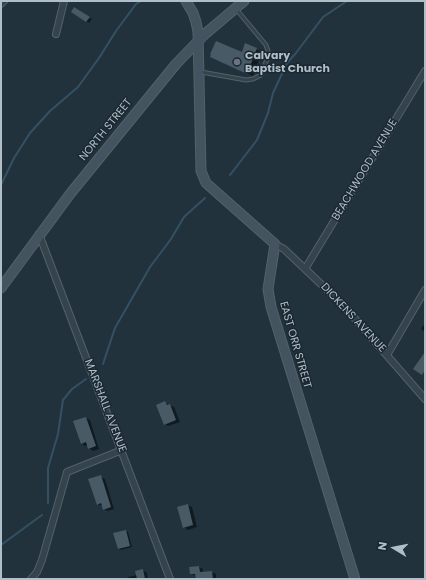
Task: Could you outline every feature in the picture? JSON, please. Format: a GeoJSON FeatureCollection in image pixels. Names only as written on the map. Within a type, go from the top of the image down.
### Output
{"type":"FeatureCollection","features":[{"type":"Feature","properties":{"kind":"street"},"geometry":{"type":"LineString","coordinates":[[1,4],[4,1]]}},
{"type":"Feature","properties":{"kind":"street"},"geometry":{"type":"LineString","coordinates":[[56,34],[64,1]]}},
{"type":"Feature","properties":{"kind":"street"},"geometry":{"type":"LineString","coordinates":[[186,1],[196,22],[198,42],[201,171],[206,183],[275,244]]}},
{"type":"Feature","properties":{"kind":"street","name":"NORTH STREET"},"geometry":{"type":"LineString","coordinates":[[1,288],[39,234],[70,194],[176,64],[244,1]]}},
{"type":"Feature","properties":{"kind":"street","name":"BEACHWOOD AVENUE"},"geometry":{"type":"LineString","coordinates":[[305,269],[425,71]]}},
{"type":"Feature","properties":{"kind":"street","name":"MARSHALL AVENUE"},"geometry":{"type":"LineString","coordinates":[[39,234],[170,579]]}},
{"type":"Feature","properties":{"kind":"street","name":"DICKENS AVENUE"},"geometry":{"type":"LineString","coordinates":[[275,244],[284,249],[342,304],[425,399]]}},
{"type":"Feature","properties":{"kind":"street","name":"EAST ORR STREET"},"geometry":{"type":"LineString","coordinates":[[275,244],[268,289],[270,307],[355,579]]}},
{"type":"Feature","properties":{"kind":"street"},"geometry":{"type":"LineString","coordinates":[[387,355],[425,290]]}},
{"type":"Feature","properties":{"kind":"street"},"geometry":{"type":"LineString","coordinates":[[31,579],[37,572],[42,560],[67,472],[122,450]]}},
{"type":"Feature","properties":{"kind":"lane"},"geometry":{"type":"LineString","coordinates":[[199,72],[246,80],[253,79],[261,75],[269,54],[266,45],[236,8]]}},
{"type":"Feature","properties":{"kind":"building"},"geometry":{"type":"Polygon","coordinates":[[[74,7],[90,17],[86,22],[71,12],[74,7]]]}},
{"type":"Feature","properties":{"kind":"building","name":"Calvary Baptist Church"},"geometry":{"type":"Polygon","coordinates":[[[216,41],[242,52],[245,43],[257,48],[247,74],[210,57],[216,41]]]}},
{"type":"Feature","properties":{"kind":"building"},"geometry":{"type":"Polygon","coordinates":[[[425,352],[425,370],[422,375],[413,369],[425,352]]]}},
{"type":"Feature","properties":{"kind":"building"},"geometry":{"type":"Polygon","coordinates":[[[165,401],[167,405],[170,404],[176,420],[164,425],[156,405],[165,401]]]}},
{"type":"Feature","properties":{"kind":"building"},"geometry":{"type":"Polygon","coordinates":[[[86,417],[96,446],[88,449],[86,442],[81,444],[73,421],[86,417]]]}},
{"type":"Feature","properties":{"kind":"building"},"geometry":{"type":"Polygon","coordinates":[[[101,475],[111,507],[103,510],[101,503],[97,505],[88,479],[101,475]]]}},
{"type":"Feature","properties":{"kind":"building"},"geometry":{"type":"Polygon","coordinates":[[[188,504],[193,525],[183,528],[177,507],[188,504]]]}},
{"type":"Feature","properties":{"kind":"building"},"geometry":{"type":"Polygon","coordinates":[[[126,530],[130,546],[118,549],[113,533],[126,530]]]}},
{"type":"Feature","properties":{"kind":"building"},"geometry":{"type":"Polygon","coordinates":[[[199,566],[200,572],[212,571],[213,579],[196,579],[195,574],[190,574],[189,567],[199,566]]]}},
{"type":"Feature","properties":{"kind":"building"},"geometry":{"type":"Polygon","coordinates":[[[143,569],[145,579],[137,579],[135,571],[143,569]]]}},
{"type":"Feature","properties":{"kind":"waterway"},"geometry":{"type":"LineString","coordinates":[[1,185],[14,158],[30,133],[50,111],[78,87],[116,31],[136,4],[141,1]]}},
{"type":"Feature","properties":{"kind":"waterway"},"geometry":{"type":"LineString","coordinates":[[230,175],[257,140],[268,113],[273,93],[287,63],[323,17],[347,1]]}},
{"type":"Feature","properties":{"kind":"waterway"},"geometry":{"type":"LineString","coordinates":[[103,364],[115,328],[150,267],[171,239],[184,217],[205,198]]}},
{"type":"Feature","properties":{"kind":"waterway"},"geometry":{"type":"LineString","coordinates":[[48,503],[48,468],[58,434],[63,400],[72,389],[86,379]]}},
{"type":"Feature","properties":{"kind":"waterway"},"geometry":{"type":"LineString","coordinates":[[1,545],[42,515]]}},
{"type":"Feature","properties":{"kind":"place","name":"Calvary Baptist Church"},"geometry":{"type":"Point","coordinates":[237,62]}}]}
